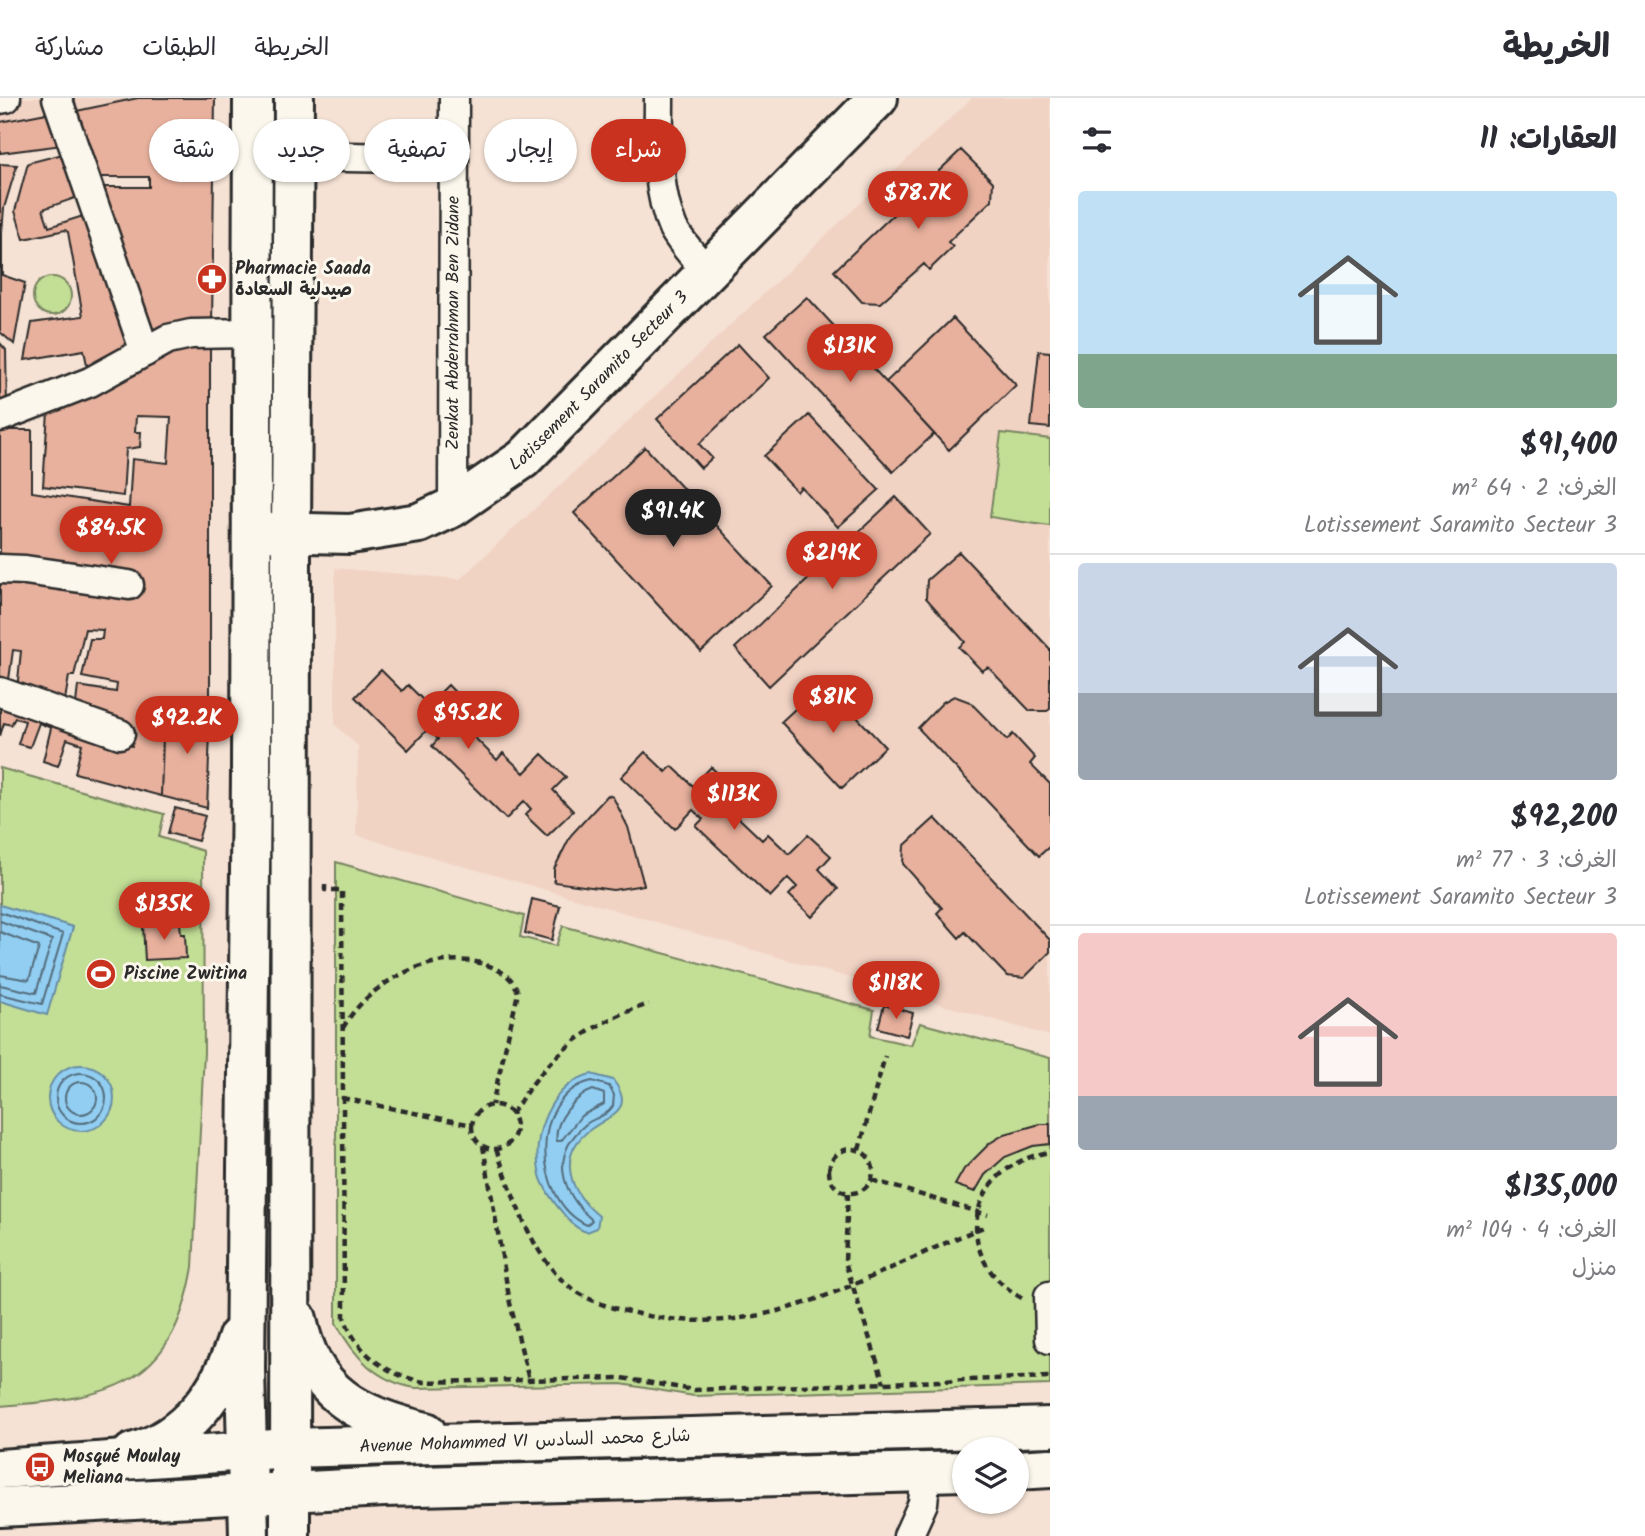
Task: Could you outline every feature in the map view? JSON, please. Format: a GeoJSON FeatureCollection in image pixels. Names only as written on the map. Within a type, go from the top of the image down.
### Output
{"type":"FeatureCollection","features":[{"type":"Feature","properties":{"kind":"main road"},"geometry":{"type":"LineString","coordinates":[[249,1536],[245,1294],[253,98]]}},
{"type":"Feature","properties":{"kind":"main road"},"geometry":{"type":"LineString","coordinates":[[294,98],[294,119]]}},
{"type":"Feature","properties":{"kind":"main road","name":"Lotissement Saramito Secteur 3"},"geometry":{"type":"LineString","coordinates":[[251,531],[350,534],[383,531],[419,523],[453,507],[523,459],[878,98]]}},
{"type":"Feature","properties":{"kind":"main road"},"geometry":{"type":"LineString","coordinates":[[290,1536],[290,533],[294,182]]}},
{"type":"Feature","properties":{"kind":"main road"},"geometry":{"type":"LineString","coordinates":[[289,1275],[304,1345],[312,1363],[337,1395],[354,1408],[381,1421],[479,1443]]}},
{"type":"Feature","properties":{"kind":"main road"},"geometry":{"type":"LineString","coordinates":[[94,1462],[141,1450],[164,1439],[204,1406],[231,1362],[245,1294]]}},
{"type":"Feature","properties":{"kind":"main road","name":"Avenue Mohammed VI شارع محمد السادس"},"geometry":{"type":"LineString","coordinates":[[0,1469],[289,1448],[1050,1427]]}},
{"type":"Feature","properties":{"kind":"main road"},"geometry":{"type":"LineString","coordinates":[[1029,1469],[1050,1468]]}},
{"type":"Feature","properties":{"kind":"main road"},"geometry":{"type":"LineString","coordinates":[[0,1507],[290,1492],[952,1471]]}},
{"type":"Feature","properties":{"kind":"street"},"geometry":{"type":"LineString","coordinates":[[0,99],[6,98]]}},
{"type":"Feature","properties":{"kind":"street"},"geometry":{"type":"LineString","coordinates":[[57,98],[145,352]]}},
{"type":"Feature","properties":{"kind":"street","name":"Zenkat Abderrahman Ben Zidane"},"geometry":{"type":"LineString","coordinates":[[454,98],[454,119]]}},
{"type":"Feature","properties":{"kind":"street"},"geometry":{"type":"LineString","coordinates":[[659,98],[659,160],[666,208],[674,230],[706,271]]}},
{"type":"Feature","properties":{"kind":"street","name":"Zenkat Abderrahman Ben Zidane"},"geometry":{"type":"LineString","coordinates":[[453,507],[454,182]]}},
{"type":"Feature","properties":{"kind":"street"},"geometry":{"type":"LineString","coordinates":[[0,417],[90,382],[168,340],[191,334],[252,333]]}},
{"type":"Feature","properties":{"kind":"street"},"geometry":{"type":"LineString","coordinates":[[0,569],[129,585]]}},
{"type":"Feature","properties":{"kind":"street"},"geometry":{"type":"LineString","coordinates":[[0,692],[120,734]]}},
{"type":"Feature","properties":{"kind":"street"},"geometry":{"type":"LineString","coordinates":[[1049,1296],[1050,1339]]}},
{"type":"Feature","properties":{"kind":"street"},"geometry":{"type":"LineString","coordinates":[[908,1536],[923,1503],[926,1471]]}},
{"type":"Feature","properties":{"kind":"path"},"geometry":{"type":"LineString","coordinates":[[325,878],[325,890],[342,890],[343,1307],[348,1328],[368,1355],[399,1377],[424,1382],[622,1378],[694,1390],[1050,1377]]}},
{"type":"Feature","properties":{"kind":"path"},"geometry":{"type":"LineString","coordinates":[[343,1028],[352,1011],[364,1000],[412,969],[456,958],[475,960],[496,968],[510,977],[517,993],[492,1105]]}},
{"type":"Feature","properties":{"kind":"path"},"geometry":{"type":"LineString","coordinates":[[512,1114],[541,1072],[589,1029],[649,1004]]}},
{"type":"Feature","properties":{"kind":"path"},"geometry":{"type":"LineString","coordinates":[[859,1150],[885,1056]]}},
{"type":"Feature","properties":{"kind":"path"},"geometry":{"type":"LineString","coordinates":[[342,1098],[472,1125]]}},
{"type":"Feature","properties":{"kind":"path"},"geometry":{"type":"LineString","coordinates":[[492,1105],[505,1108],[512,1114],[516,1125],[513,1139],[495,1149],[483,1146],[476,1139],[472,1125],[478,1111],[492,1105]]}},
{"type":"Feature","properties":{"kind":"path"},"geometry":{"type":"LineString","coordinates":[[483,1146],[510,1303],[529,1380]]}},
{"type":"Feature","properties":{"kind":"path"},"geometry":{"type":"LineString","coordinates":[[495,1149],[528,1231],[546,1261],[563,1281],[597,1303],[657,1318],[698,1322],[738,1320],[792,1309],[853,1287],[986,1226]]}},
{"type":"Feature","properties":{"kind":"path"},"geometry":{"type":"LineString","coordinates":[[844,1149],[859,1150],[871,1159],[872,1180],[863,1191],[848,1193],[835,1187],[829,1166],[837,1153],[844,1149]]}},
{"type":"Feature","properties":{"kind":"path"},"geometry":{"type":"LineString","coordinates":[[1049,1305],[1027,1301],[1007,1290],[991,1273],[980,1253],[976,1230],[977,1212],[987,1188],[1004,1168],[1027,1156],[1050,1152]]}},
{"type":"Feature","properties":{"kind":"path"},"geometry":{"type":"LineString","coordinates":[[872,1180],[988,1216]]}},
{"type":"Feature","properties":{"kind":"path"},"geometry":{"type":"LineString","coordinates":[[848,1193],[844,1241],[853,1287],[884,1383]]}},
{"type":"Feature","properties":{"kind":"shaded area"},"geometry":{"type":"Polygon","coordinates":[[[0,98],[195,98],[0,127],[0,98]]]}},
{"type":"Feature","properties":{"kind":"shaded area"},"geometry":{"type":"Polygon","coordinates":[[[972,98],[1050,98],[1050,1036],[356,835],[358,746],[335,725],[335,568],[460,579],[972,98]]]}},
{"type":"Feature","properties":{"kind":"green space"},"geometry":{"type":"Polygon","coordinates":[[[52,277],[66,282],[71,296],[66,310],[52,315],[38,310],[33,296],[38,282],[52,277]]]}},
{"type":"Feature","properties":{"kind":"green space"},"geometry":{"type":"Polygon","coordinates":[[[1001,433],[1050,439],[1050,526],[990,517],[1001,433]]]}},
{"type":"Feature","properties":{"kind":"green space"},"geometry":{"type":"Polygon","coordinates":[[[0,768],[164,814],[159,837],[203,851],[204,1052],[193,1267],[183,1308],[169,1339],[151,1362],[129,1379],[103,1391],[73,1398],[0,1406],[0,768]]]}},
{"type":"Feature","properties":{"kind":"green space"},"geometry":{"type":"Polygon","coordinates":[[[336,862],[524,916],[520,937],[556,946],[563,926],[874,1010],[870,1036],[911,1045],[920,1023],[1050,1058],[1050,1385],[694,1396],[621,1384],[416,1388],[378,1374],[359,1357],[336,1323],[336,862]]]}},
{"type":"Feature","properties":{"kind":"water"},"geometry":{"type":"Polygon","coordinates":[[[0,905],[73,927],[47,1015],[0,1001],[0,905]]]}},
{"type":"Feature","properties":{"kind":"water"},"geometry":{"type":"Polygon","coordinates":[[[81,1065],[104,1075],[114,1098],[104,1121],[81,1131],[58,1121],[48,1098],[58,1075],[81,1065]]]}},
{"type":"Feature","properties":{"kind":"water"},"geometry":{"type":"Polygon","coordinates":[[[591,1074],[613,1080],[622,1098],[618,1110],[591,1129],[573,1150],[570,1162],[574,1185],[580,1196],[599,1216],[597,1228],[587,1232],[570,1221],[546,1190],[540,1175],[538,1145],[546,1114],[554,1100],[564,1089],[591,1074]]]}},
{"type":"Feature","properties":{"kind":"building"},"geometry":{"type":"Polygon","coordinates":[[[138,98],[215,98],[215,119],[149,119],[149,177],[89,177],[67,113],[138,98]]]}},
{"type":"Feature","properties":{"kind":"building"},"geometry":{"type":"Polygon","coordinates":[[[52,112],[63,145],[0,153],[0,122],[52,112]]]}},
{"type":"Feature","properties":{"kind":"building"},"geometry":{"type":"Polygon","coordinates":[[[961,150],[993,182],[992,200],[948,242],[953,247],[929,270],[924,264],[880,303],[862,302],[834,271],[961,150]]]}},
{"type":"Feature","properties":{"kind":"building"},"geometry":{"type":"Polygon","coordinates":[[[63,154],[78,197],[43,209],[49,227],[83,216],[131,349],[89,375],[84,350],[25,360],[32,323],[83,316],[68,232],[65,230],[24,239],[15,211],[28,163],[63,154]]]}},
{"type":"Feature","properties":{"kind":"building"},"geometry":{"type":"Polygon","coordinates":[[[0,164],[17,165],[4,208],[2,233],[2,275],[25,283],[14,344],[0,332],[0,164]]]}},
{"type":"Feature","properties":{"kind":"building"},"geometry":{"type":"Polygon","coordinates":[[[149,182],[214,182],[212,325],[148,338],[93,187],[149,187],[149,182]]]}},
{"type":"Feature","properties":{"kind":"building"},"geometry":{"type":"Polygon","coordinates":[[[807,297],[934,434],[893,472],[766,334],[807,297]]]}},
{"type":"Feature","properties":{"kind":"building"},"geometry":{"type":"Polygon","coordinates":[[[953,318],[1016,385],[949,450],[886,382],[953,318]]]}},
{"type":"Feature","properties":{"kind":"building"},"geometry":{"type":"Polygon","coordinates":[[[0,343],[6,350],[7,411],[0,412],[0,343]]]}},
{"type":"Feature","properties":{"kind":"building"},"geometry":{"type":"Polygon","coordinates":[[[738,344],[769,378],[699,444],[712,458],[701,468],[657,419],[738,344]]]}},
{"type":"Feature","properties":{"kind":"building"},"geometry":{"type":"Polygon","coordinates":[[[210,346],[210,704],[164,703],[161,796],[75,773],[82,744],[67,739],[58,766],[43,761],[51,728],[39,723],[30,747],[18,744],[25,721],[15,718],[11,725],[4,723],[0,736],[0,698],[132,746],[134,736],[75,712],[78,686],[116,692],[117,684],[82,677],[90,639],[102,639],[103,630],[85,629],[74,676],[69,676],[64,706],[17,690],[21,651],[13,650],[8,687],[0,685],[0,430],[32,430],[32,492],[129,507],[132,459],[168,463],[171,417],[136,416],[135,432],[141,432],[140,447],[126,449],[123,496],[43,486],[48,412],[150,355],[210,346]]]}},
{"type":"Feature","properties":{"kind":"building"},"geometry":{"type":"Polygon","coordinates":[[[1039,351],[1050,352],[1050,428],[1031,426],[1039,351]]]}},
{"type":"Feature","properties":{"kind":"building"},"geometry":{"type":"Polygon","coordinates":[[[809,415],[879,490],[838,527],[801,487],[797,492],[764,456],[809,415]]]}},
{"type":"Feature","properties":{"kind":"building"},"geometry":{"type":"Polygon","coordinates":[[[645,447],[772,586],[701,652],[574,513],[645,447]]]}},
{"type":"Feature","properties":{"kind":"building"},"geometry":{"type":"Polygon","coordinates":[[[896,497],[930,534],[769,686],[735,648],[896,497]]]}},
{"type":"Feature","properties":{"kind":"building"},"geometry":{"type":"Polygon","coordinates":[[[959,552],[1050,649],[1050,709],[1047,711],[1030,711],[988,667],[982,671],[959,647],[965,642],[926,598],[927,580],[959,552]]]}},
{"type":"Feature","properties":{"kind":"building"},"geometry":{"type":"Polygon","coordinates":[[[381,670],[402,691],[408,685],[428,705],[448,685],[470,708],[458,721],[497,760],[503,753],[524,773],[542,754],[566,777],[553,790],[573,811],[547,836],[525,815],[531,809],[524,801],[506,819],[432,746],[438,739],[428,729],[408,750],[355,697],[381,670]]]}},
{"type":"Feature","properties":{"kind":"building"},"geometry":{"type":"Polygon","coordinates":[[[824,682],[885,747],[842,788],[781,722],[824,682]]]}},
{"type":"Feature","properties":{"kind":"building"},"geometry":{"type":"Polygon","coordinates":[[[954,696],[970,702],[1007,740],[1013,734],[1035,758],[1030,764],[1050,784],[1050,846],[1039,856],[918,728],[943,702],[954,696]]]}},
{"type":"Feature","properties":{"kind":"building"},"geometry":{"type":"Polygon","coordinates":[[[175,704],[211,707],[207,808],[161,796],[163,738],[167,738],[168,722],[174,722],[175,704]]]}},
{"type":"Feature","properties":{"kind":"building"},"geometry":{"type":"Polygon","coordinates":[[[645,752],[666,772],[672,766],[693,786],[711,767],[733,788],[721,801],[762,840],[768,834],[789,854],[808,835],[831,856],[819,869],[838,889],[812,917],[789,895],[797,887],[788,878],[770,897],[696,826],[703,819],[693,810],[675,829],[621,777],[645,752]]]}},
{"type":"Feature","properties":{"kind":"building"},"geometry":{"type":"Polygon","coordinates":[[[608,795],[613,797],[628,827],[644,885],[613,890],[554,882],[554,869],[571,835],[608,795]]]}},
{"type":"Feature","properties":{"kind":"building"},"geometry":{"type":"Polygon","coordinates":[[[175,808],[205,816],[198,841],[168,833],[175,808]]]}},
{"type":"Feature","properties":{"kind":"building"},"geometry":{"type":"Polygon","coordinates":[[[935,818],[1050,940],[1050,952],[1024,978],[1007,976],[965,932],[959,938],[937,913],[942,908],[903,864],[904,846],[935,818]]]}},
{"type":"Feature","properties":{"kind":"building"},"geometry":{"type":"Polygon","coordinates":[[[532,899],[560,906],[552,940],[525,933],[532,899]]]}},
{"type":"Feature","properties":{"kind":"building"},"geometry":{"type":"Polygon","coordinates":[[[180,923],[181,934],[185,934],[186,958],[145,960],[143,926],[180,923]]]}},
{"type":"Feature","properties":{"kind":"building"},"geometry":{"type":"Polygon","coordinates":[[[884,1005],[913,1013],[907,1036],[878,1028],[884,1005]]]}},
{"type":"Feature","properties":{"kind":"building"},"geometry":{"type":"Polygon","coordinates":[[[1040,1124],[1050,1124],[1050,1144],[1033,1146],[1005,1157],[985,1175],[975,1192],[955,1185],[964,1169],[990,1143],[1005,1134],[1040,1124]]]}},
{"type":"Feature","properties":{"kind":"place","name":"Pharmacie Saada صيدلية السعادة"},"geometry":{"type":"Point","coordinates":[212,279]}},
{"type":"Feature","properties":{"kind":"place","name":"Piscine Zwitina"},"geometry":{"type":"Point","coordinates":[101,974]}},
{"type":"Feature","properties":{"kind":"place","name":"Mosqué Moulay Meliana"},"geometry":{"type":"Point","coordinates":[40,1467]}}]}
